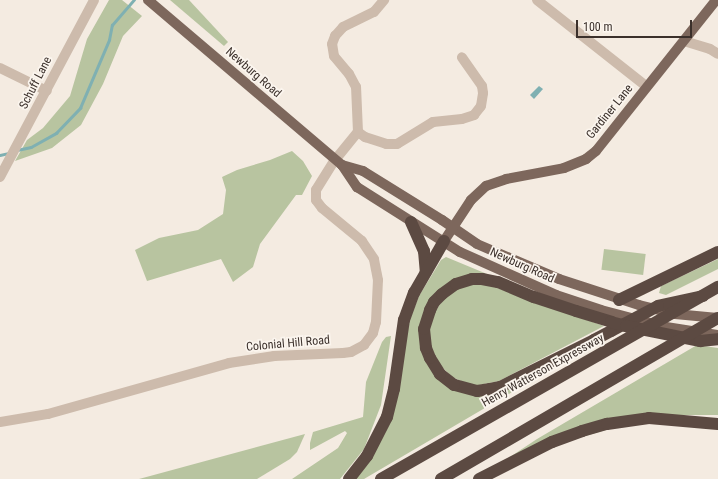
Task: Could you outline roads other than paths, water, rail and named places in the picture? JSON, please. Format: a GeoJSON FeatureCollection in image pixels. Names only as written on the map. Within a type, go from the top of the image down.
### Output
{"type":"FeatureCollection","features":[{"type":"Feature","properties":{"kind":"highway"},"geometry":{"type":"LineString","coordinates":[[411,222],[424,251],[426,272]]}},
{"type":"Feature","properties":{"kind":"highway"},"geometry":{"type":"LineString","coordinates":[[349,479],[367,456],[387,417],[394,389],[404,320],[414,294],[444,241]]}},
{"type":"Feature","properties":{"kind":"highway"},"geometry":{"type":"LineString","coordinates":[[619,300],[718,252]]}},
{"type":"Feature","properties":{"kind":"highway"},"geometry":{"type":"LineString","coordinates":[[703,296],[658,306],[513,380],[490,389],[477,391],[465,389],[447,380],[440,374],[430,358],[424,338],[426,319],[434,302],[449,288],[472,279],[498,282],[534,297],[611,322],[657,333],[700,341],[718,339]]}},
{"type":"Feature","properties":{"kind":"highway","name":"Henry Watterson Expressway"},"geometry":{"type":"LineString","coordinates":[[381,479],[718,287]]}},
{"type":"Feature","properties":{"kind":"highway"},"geometry":{"type":"LineString","coordinates":[[441,479],[718,318]]}},
{"type":"Feature","properties":{"kind":"highway"},"geometry":{"type":"LineString","coordinates":[[479,479],[552,442],[607,424],[649,418],[718,424]]}},
{"type":"Feature","properties":{"kind":"main road","name":"Newburg Road"},"geometry":{"type":"LineString","coordinates":[[148,0],[339,163],[357,187],[460,252],[556,295],[625,317],[666,327],[718,335]]}},
{"type":"Feature","properties":{"kind":"main road","name":"Gardiner Lane"},"geometry":{"type":"LineString","coordinates":[[444,241],[471,200],[486,186],[506,179],[564,168],[586,158],[603,144],[717,0]]}},
{"type":"Feature","properties":{"kind":"main road","name":"Newburg Road"},"geometry":{"type":"LineString","coordinates":[[339,163],[362,171],[477,244],[559,279],[619,300],[675,314],[718,318]]}},
{"type":"Feature","properties":{"kind":"street","name":"Schuff Lane"},"geometry":{"type":"LineString","coordinates":[[0,177],[21,141],[94,0]]}},
{"type":"Feature","properties":{"kind":"street"},"geometry":{"type":"LineString","coordinates":[[384,0],[374,12],[338,31],[332,44],[332,50],[337,61],[349,74],[356,87],[358,132],[365,137],[386,144],[397,144],[434,122],[462,119],[474,115],[481,106],[483,93],[482,86],[462,57]]}},
{"type":"Feature","properties":{"kind":"street"},"geometry":{"type":"LineString","coordinates":[[537,0],[647,87]]}},
{"type":"Feature","properties":{"kind":"street"},"geometry":{"type":"LineString","coordinates":[[684,41],[710,49],[718,54]]}},
{"type":"Feature","properties":{"kind":"street"},"geometry":{"type":"LineString","coordinates":[[0,68],[47,91]]}},
{"type":"Feature","properties":{"kind":"street","name":"Colonial Hill Road"},"geometry":{"type":"LineString","coordinates":[[0,422],[48,414],[229,363],[274,356],[351,352],[364,345],[372,333],[376,322],[378,280],[374,259],[362,241],[322,208],[316,196],[318,185],[339,163],[358,132]]}},
{"type":"Feature","properties":{"kind":"water"},"geometry":{"type":"Polygon","coordinates":[[[539,86],[543,89],[534,99],[530,95],[539,86]]]}},
{"type":"Feature","properties":{"kind":"waterway"},"geometry":{"type":"LineString","coordinates":[[17,150],[31,147],[56,133],[80,108],[109,40],[112,25],[134,0]]}},
{"type":"Feature","properties":{"kind":"waterway"},"geometry":{"type":"LineString","coordinates":[[0,155],[9,153]]}}]}
